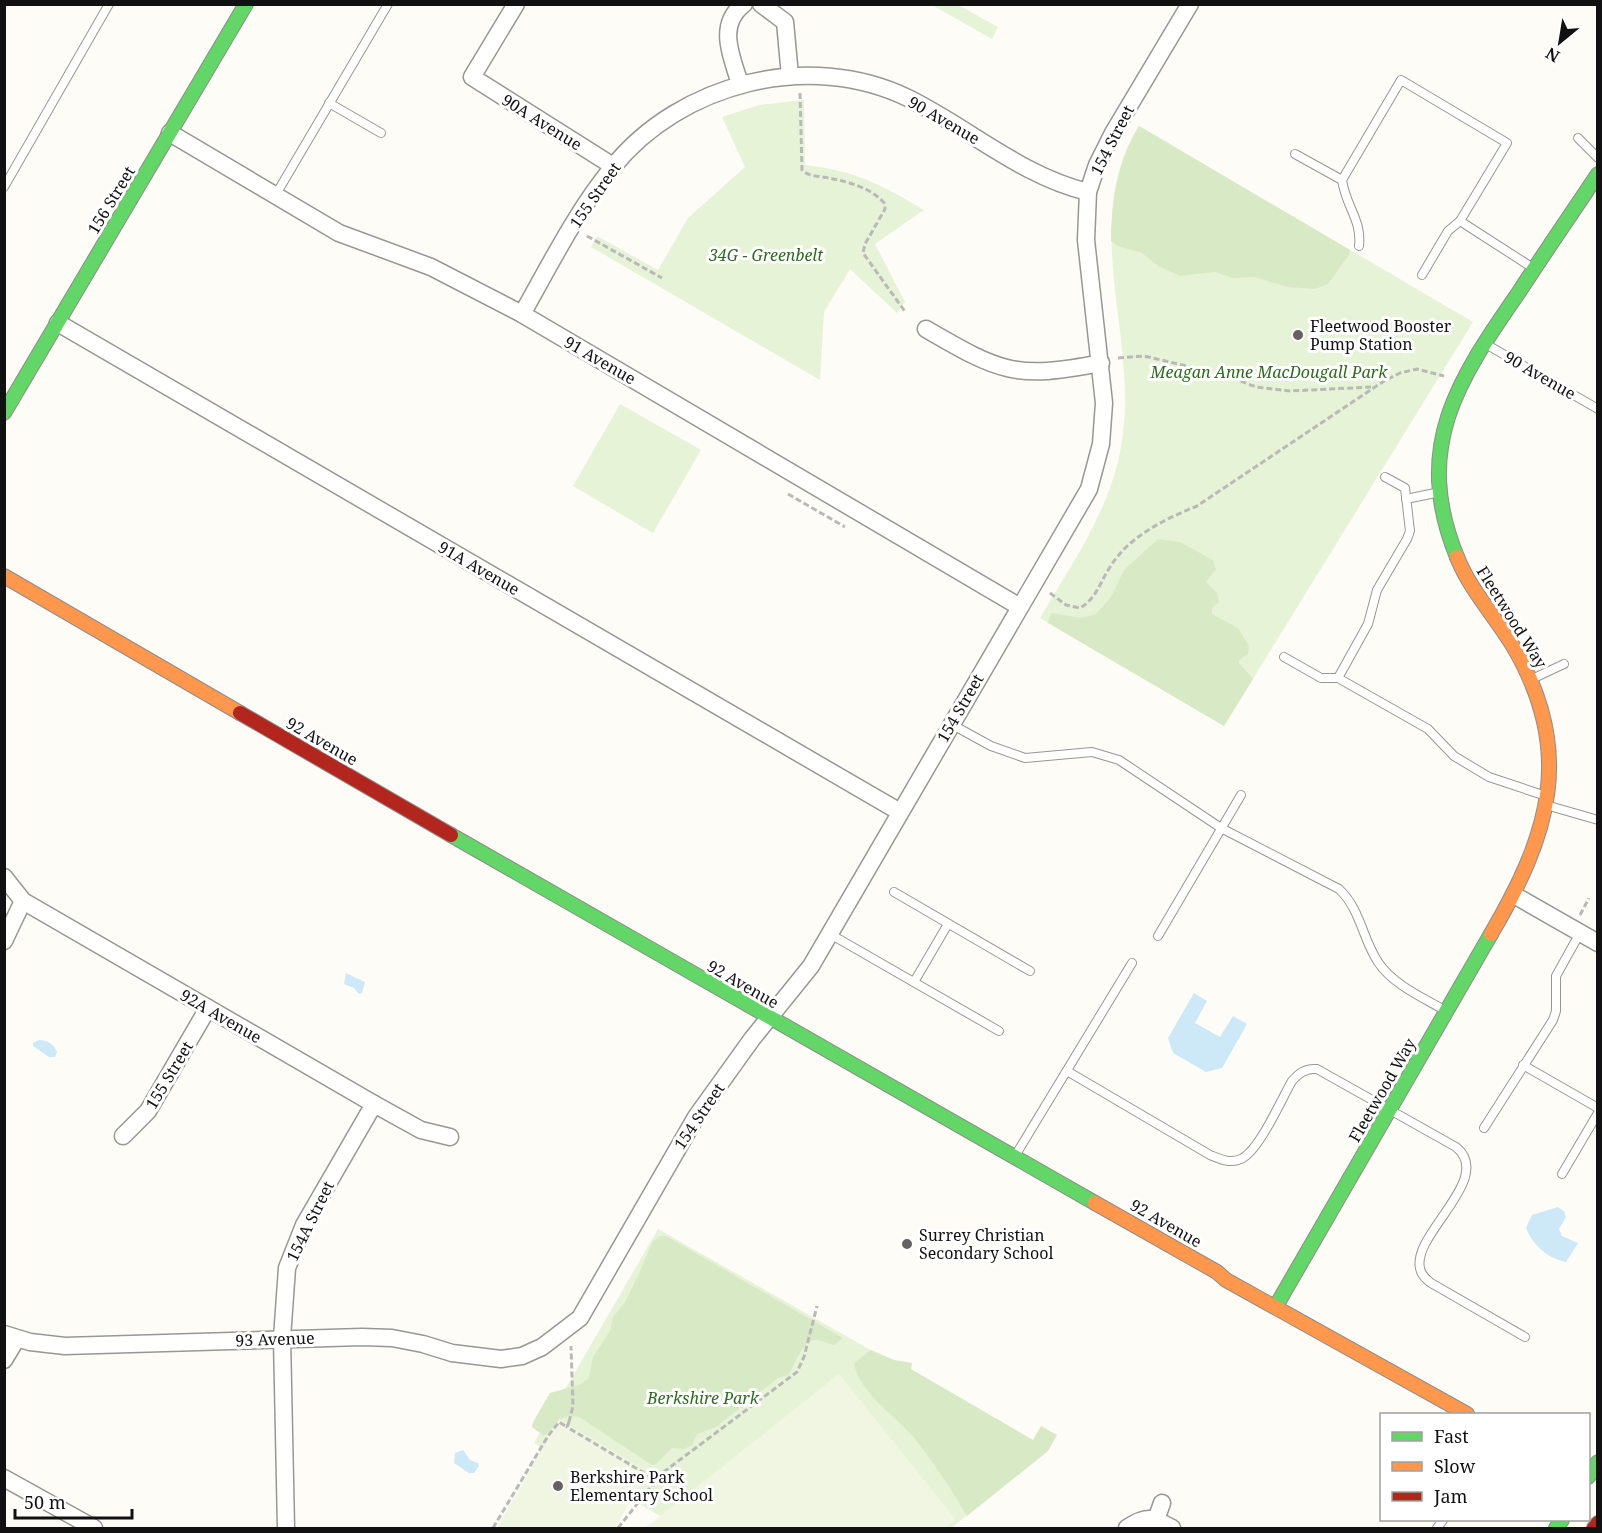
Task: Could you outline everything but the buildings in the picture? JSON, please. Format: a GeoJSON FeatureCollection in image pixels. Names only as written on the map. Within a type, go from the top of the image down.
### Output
{"type":"FeatureCollection","features":[{"type":"Feature","properties":{"kind":"street","name":"156 Street"},"geometry":{"type":"LineString","coordinates":[[4,413],[246,4]]}},
{"type":"Feature","properties":{"kind":"street","name":"90A Avenue"},"geometry":{"type":"LineString","coordinates":[[516,4],[472,77],[613,166]]}},
{"type":"Feature","properties":{"kind":"street"},"geometry":{"type":"LineString","coordinates":[[740,84],[726,35],[736,13],[744,4]]}},
{"type":"Feature","properties":{"kind":"street"},"geometry":{"type":"LineString","coordinates":[[761,4],[785,22],[795,82]]}},
{"type":"Feature","properties":{"kind":"street","name":"154 Street"},"geometry":{"type":"LineString","coordinates":[[542,1347],[565,1332],[586,1310],[685,1134],[769,1018],[805,975],[1082,503],[1094,474],[1104,423],[1101,363],[1086,240],[1088,192],[1108,142],[1190,4]]}},
{"type":"Feature","properties":{"kind":"street","name":"90 Avenue"},"geometry":{"type":"LineString","coordinates":[[766,79],[795,82],[842,78],[893,92],[1041,176],[1088,192]]}},
{"type":"Feature","properties":{"kind":"street","name":"155 Street"},"geometry":{"type":"LineString","coordinates":[[522,314],[572,228],[613,166],[661,123],[692,103],[740,84],[766,79]]}},
{"type":"Feature","properties":{"kind":"street","name":"91 Avenue"},"geometry":{"type":"LineString","coordinates":[[170,133],[339,233],[431,267],[522,314],[1020,607]]}},
{"type":"Feature","properties":{"kind":"street","name":"Fleetwood Way"},"geometry":{"type":"LineString","coordinates":[[1276,1306],[1514,895],[1546,800],[1550,779],[1548,742],[1543,712],[1532,679],[1460,563],[1449,533],[1441,492],[1444,427],[1460,383],[1484,343],[1598,174]]}},
{"type":"Feature","properties":{"kind":"street","name":"91A Avenue"},"geometry":{"type":"LineString","coordinates":[[58,323],[900,812]]}},
{"type":"Feature","properties":{"kind":"street"},"geometry":{"type":"LineString","coordinates":[[926,329],[987,363],[1014,371],[1048,371],[1101,363]]}},
{"type":"Feature","properties":{"kind":"street","name":"92 Avenue"},"geometry":{"type":"LineString","coordinates":[[4,576],[769,1018],[1217,1272],[1226,1280],[1465,1413]]}},
{"type":"Feature","properties":{"kind":"street","name":"92A Avenue"},"geometry":{"type":"LineString","coordinates":[[4,877],[23,901],[421,1130],[450,1137]]}},
{"type":"Feature","properties":{"kind":"street"},"geometry":{"type":"LineString","coordinates":[[1514,895],[1598,943]]}},
{"type":"Feature","properties":{"kind":"street"},"geometry":{"type":"LineString","coordinates":[[4,941],[23,901]]}},
{"type":"Feature","properties":{"kind":"street","name":"155 Street"},"geometry":{"type":"LineString","coordinates":[[123,1136],[148,1111],[208,1008]]}},
{"type":"Feature","properties":{"kind":"street","name":"154A Street"},"geometry":{"type":"LineString","coordinates":[[286,1528],[282,1338],[287,1268],[295,1244],[374,1104]]}},
{"type":"Feature","properties":{"kind":"street"},"geometry":{"type":"LineString","coordinates":[[4,1360],[10,1337]]}},
{"type":"Feature","properties":{"kind":"street","name":"93 Avenue"},"geometry":{"type":"LineString","coordinates":[[10,1337],[65,1346],[282,1338],[392,1338],[481,1359],[522,1356],[542,1347]]}},
{"type":"Feature","properties":{"kind":"street"},"geometry":{"type":"LineString","coordinates":[[4,1478],[94,1528]]}},
{"type":"Feature","properties":{"kind":"street"},"geometry":{"type":"LineString","coordinates":[[1156,1520],[1162,1503]]}},
{"type":"Feature","properties":{"kind":"street"},"geometry":{"type":"LineString","coordinates":[[1127,1528],[1149,1518],[1172,1528]]}},
{"type":"Feature","properties":{"kind":"street"},"geometry":{"type":"LineString","coordinates":[[1594,1528],[1598,1523]]}},
{"type":"Feature","properties":{"kind":"lane"},"geometry":{"type":"LineString","coordinates":[[4,187],[109,4]]}},
{"type":"Feature","properties":{"kind":"lane"},"geometry":{"type":"LineString","coordinates":[[274,195],[388,4]]}},
{"type":"Feature","properties":{"kind":"lane"},"geometry":{"type":"LineString","coordinates":[[1342,180],[1401,80],[1507,143],[1460,221],[1449,231],[1422,275]]}},
{"type":"Feature","properties":{"kind":"lane"},"geometry":{"type":"LineString","coordinates":[[329,103],[381,133]]}},
{"type":"Feature","properties":{"kind":"lane"},"geometry":{"type":"LineString","coordinates":[[1578,138],[1598,158]]}},
{"type":"Feature","properties":{"kind":"lane"},"geometry":{"type":"LineString","coordinates":[[1296,154],[1342,180],[1351,212],[1359,222],[1361,231],[1359,246]]}},
{"type":"Feature","properties":{"kind":"lane"},"geometry":{"type":"LineString","coordinates":[[1460,221],[1534,269]]}},
{"type":"Feature","properties":{"kind":"lane","name":"90 Avenue"},"geometry":{"type":"LineString","coordinates":[[1484,343],[1596,408]]}},
{"type":"Feature","properties":{"kind":"lane"},"geometry":{"type":"LineString","coordinates":[[1338,678],[1368,624],[1377,590],[1410,531],[1405,488],[1385,477]]}},
{"type":"Feature","properties":{"kind":"lane"},"geometry":{"type":"LineString","coordinates":[[1406,499],[1441,492]]}},
{"type":"Feature","properties":{"kind":"lane"},"geometry":{"type":"LineString","coordinates":[[1284,657],[1321,678],[1338,678],[1428,729],[1454,756],[1480,772],[1598,820]]}},
{"type":"Feature","properties":{"kind":"lane"},"geometry":{"type":"LineString","coordinates":[[1532,679],[1564,664]]}},
{"type":"Feature","properties":{"kind":"lane"},"geometry":{"type":"LineString","coordinates":[[951,723],[991,746],[1025,758],[1092,752],[1109,756],[1126,764],[1221,828],[1339,889],[1360,918],[1379,965],[1398,982],[1446,1011]]}},
{"type":"Feature","properties":{"kind":"lane"},"geometry":{"type":"LineString","coordinates":[[1158,936],[1241,795]]}},
{"type":"Feature","properties":{"kind":"lane"},"geometry":{"type":"LineString","coordinates":[[894,892],[1030,971]]}},
{"type":"Feature","properties":{"kind":"lane"},"geometry":{"type":"LineString","coordinates":[[914,982],[948,924]]}},
{"type":"Feature","properties":{"kind":"lane"},"geometry":{"type":"LineString","coordinates":[[1484,1128],[1553,1020],[1556,1011],[1556,976],[1581,933]]}},
{"type":"Feature","properties":{"kind":"lane"},"geometry":{"type":"LineString","coordinates":[[830,934],[999,1031]]}},
{"type":"Feature","properties":{"kind":"lane"},"geometry":{"type":"LineString","coordinates":[[1015,1156],[1132,963]]}},
{"type":"Feature","properties":{"kind":"lane"},"geometry":{"type":"LineString","coordinates":[[1523,1065],[1598,1110],[1562,1174]]}},
{"type":"Feature","properties":{"kind":"lane"},"geometry":{"type":"LineString","coordinates":[[1067,1071],[1210,1155],[1228,1161],[1240,1160],[1251,1151],[1292,1082],[1298,1074],[1311,1069],[1317,1070],[1456,1148],[1466,1163],[1465,1179],[1423,1250],[1419,1266],[1421,1273],[1431,1283],[1525,1337]]}},
{"type":"Feature","properties":{"kind":"path"},"geometry":{"type":"LineString","coordinates":[[795,82],[802,170],[805,174],[828,178],[869,191],[883,202],[885,209],[865,244],[863,253],[906,313]]}},
{"type":"Feature","properties":{"kind":"path"},"geometry":{"type":"LineString","coordinates":[[587,236],[662,278]]}},
{"type":"Feature","properties":{"kind":"path"},"geometry":{"type":"LineString","coordinates":[[1118,358],[1144,356],[1225,375],[1256,387],[1290,391],[1373,387]]}},
{"type":"Feature","properties":{"kind":"path"},"geometry":{"type":"LineString","coordinates":[[1050,593],[1066,605],[1080,608],[1090,602],[1110,566],[1133,539],[1173,516],[1197,506],[1373,387],[1400,373],[1418,369],[1444,376]]}},
{"type":"Feature","properties":{"kind":"path"},"geometry":{"type":"LineString","coordinates":[[788,494],[845,527]]}},
{"type":"Feature","properties":{"kind":"path"},"geometry":{"type":"LineString","coordinates":[[1579,915],[1589,898]]}},
{"type":"Feature","properties":{"kind":"path"},"geometry":{"type":"LineString","coordinates":[[618,1528],[656,1480],[797,1372],[804,1357],[817,1306]]}},
{"type":"Feature","properties":{"kind":"path"},"geometry":{"type":"LineString","coordinates":[[568,1425],[573,1406],[571,1342]]}},
{"type":"Feature","properties":{"kind":"path"},"geometry":{"type":"LineString","coordinates":[[493,1528],[548,1436],[559,1422],[568,1425],[656,1480]]}},
{"type":"Feature","properties":{"kind":"green space"},"geometry":{"type":"Polygon","coordinates":[[[932,5],[958,5],[998,27],[992,39],[932,5]]]}},
{"type":"Feature","properties":{"kind":"green space","name":"34G - Greenbelt"},"geometry":{"type":"Polygon","coordinates":[[[804,100],[805,165],[839,171],[867,180],[924,210],[875,244],[905,302],[897,313],[850,269],[824,312],[820,380],[591,247],[597,236],[658,270],[688,218],[745,167],[722,117],[759,105],[804,100]]]}},
{"type":"Feature","properties":{"kind":"green space","name":"Meagan Anne MacDougall Park"},"geometry":{"type":"Polygon","coordinates":[[[1139,126],[1473,322],[1224,726],[1040,618],[1091,530],[1119,459],[1125,395],[1111,238],[1113,199],[1122,162],[1139,126]]]}},
{"type":"Feature","properties":{"kind":"green space"},"geometry":{"type":"Polygon","coordinates":[[[1139,126],[1350,250],[1349,255],[1328,284],[1315,289],[1288,287],[1254,277],[1233,278],[1215,272],[1180,276],[1158,266],[1142,253],[1118,246],[1111,241],[1114,196],[1125,153],[1139,126]]]}},
{"type":"Feature","properties":{"kind":"green space"},"geometry":{"type":"Polygon","coordinates":[[[620,404],[701,450],[653,533],[573,486],[620,404]]]}},
{"type":"Feature","properties":{"kind":"green space"},"geometry":{"type":"Polygon","coordinates":[[[1158,539],[1180,542],[1213,560],[1216,569],[1206,582],[1217,593],[1219,602],[1212,608],[1212,614],[1238,628],[1249,646],[1248,654],[1239,660],[1239,663],[1253,679],[1224,726],[1048,623],[1051,613],[1081,618],[1096,614],[1111,597],[1124,570],[1158,539]]]}},
{"type":"Feature","properties":{"kind":"green space","name":"Berkshire Park"},"geometry":{"type":"Polygon","coordinates":[[[658,1229],[1048,1451],[951,1528],[681,1528],[534,1443],[658,1229]]]}},
{"type":"Feature","properties":{"kind":"green space"},"geometry":{"type":"Polygon","coordinates":[[[666,1236],[843,1338],[834,1345],[820,1340],[810,1341],[802,1349],[788,1375],[778,1378],[716,1427],[697,1434],[692,1445],[684,1449],[672,1448],[656,1464],[652,1465],[579,1417],[567,1416],[559,1420],[544,1436],[532,1427],[533,1422],[550,1393],[579,1385],[589,1378],[593,1357],[610,1331],[613,1317],[625,1302],[653,1241],[666,1236]]]}},
{"type":"Feature","properties":{"kind":"green space"},"geometry":{"type":"Polygon","coordinates":[[[871,1350],[894,1360],[912,1363],[911,1369],[1033,1440],[1041,1426],[1057,1435],[1048,1451],[967,1516],[929,1457],[907,1430],[870,1394],[857,1374],[854,1363],[871,1350]]]}},
{"type":"Feature","properties":{"kind":"green space"},"geometry":{"type":"Polygon","coordinates":[[[839,1374],[956,1520],[945,1528],[645,1528],[839,1374]]]}},
{"type":"Feature","properties":{"kind":"green space","name":"Berkshire Park Elementary School"},"geometry":{"type":"Polygon","coordinates":[[[559,1419],[648,1472],[615,1528],[497,1528],[559,1419]]]}},
{"type":"Feature","properties":{"kind":"water"},"geometry":{"type":"Polygon","coordinates":[[[346,973],[365,982],[362,993],[359,994],[354,988],[344,984],[346,973]]]}},
{"type":"Feature","properties":{"kind":"water"},"geometry":{"type":"Polygon","coordinates":[[[1194,993],[1207,1001],[1195,1023],[1220,1037],[1233,1016],[1247,1024],[1222,1068],[1206,1072],[1173,1053],[1168,1038],[1194,993]]]}},
{"type":"Feature","properties":{"kind":"water"},"geometry":{"type":"Polygon","coordinates":[[[39,1040],[54,1047],[57,1052],[55,1057],[49,1057],[33,1046],[33,1043],[39,1040]]]}},
{"type":"Feature","properties":{"kind":"water"},"geometry":{"type":"Polygon","coordinates":[[[1558,1207],[1564,1211],[1566,1217],[1559,1229],[1562,1236],[1578,1243],[1566,1262],[1542,1250],[1526,1228],[1532,1215],[1558,1207]]]}},
{"type":"Feature","properties":{"kind":"water"},"geometry":{"type":"Polygon","coordinates":[[[463,1450],[470,1460],[478,1463],[479,1466],[474,1473],[469,1473],[454,1463],[455,1453],[463,1450]]]}},
{"type":"Feature","properties":{"kind":"traffic: fast"},"geometry":{"type":"LineString","coordinates":[[4,413],[246,4]]}},
{"type":"Feature","properties":{"kind":"traffic: fast"},"geometry":{"type":"LineString","coordinates":[[1457,557],[1444,518],[1439,482],[1441,448],[1448,416],[1477,355],[1598,174]]}},
{"type":"Feature","properties":{"kind":"traffic: fast"},"geometry":{"type":"LineString","coordinates":[[451,835],[1095,1203]]}},
{"type":"Feature","properties":{"kind":"traffic: fast"},"geometry":{"type":"LineString","coordinates":[[1276,1306],[1491,934]]}},
{"type":"Feature","properties":{"kind":"traffic: fast"},"geometry":{"type":"LineString","coordinates":[[1590,1474],[1598,1462]]}},
{"type":"Feature","properties":{"kind":"traffic: fast"},"geometry":{"type":"LineString","coordinates":[[1556,1528],[1561,1521]]}},
{"type":"Feature","properties":{"kind":"traffic: slow"},"geometry":{"type":"LineString","coordinates":[[1457,557],[1476,592],[1513,646],[1533,685],[1544,722],[1549,758],[1547,793],[1540,827],[1528,862],[1491,934]]}},
{"type":"Feature","properties":{"kind":"traffic: slow"},"geometry":{"type":"LineString","coordinates":[[4,576],[240,713]]}},
{"type":"Feature","properties":{"kind":"traffic: slow"},"geometry":{"type":"LineString","coordinates":[[1095,1203],[1217,1272],[1226,1280],[1465,1413]]}},
{"type":"Feature","properties":{"kind":"traffic: jam"},"geometry":{"type":"LineString","coordinates":[[240,713],[451,835]]}},
{"type":"Feature","properties":{"kind":"traffic: jam"},"geometry":{"type":"LineString","coordinates":[[1594,1528],[1598,1523]]}},
{"type":"Feature","properties":{"kind":"place","name":"Fleetwood Booster Pump Station"},"geometry":{"type":"Point","coordinates":[1298,335]}},
{"type":"Feature","properties":{"kind":"place","name":"Surrey Christian Secondary School"},"geometry":{"type":"Point","coordinates":[907,1244]}},
{"type":"Feature","properties":{"kind":"place","name":"Berkshire Park Elementary School"},"geometry":{"type":"Point","coordinates":[558,1486]}}]}
